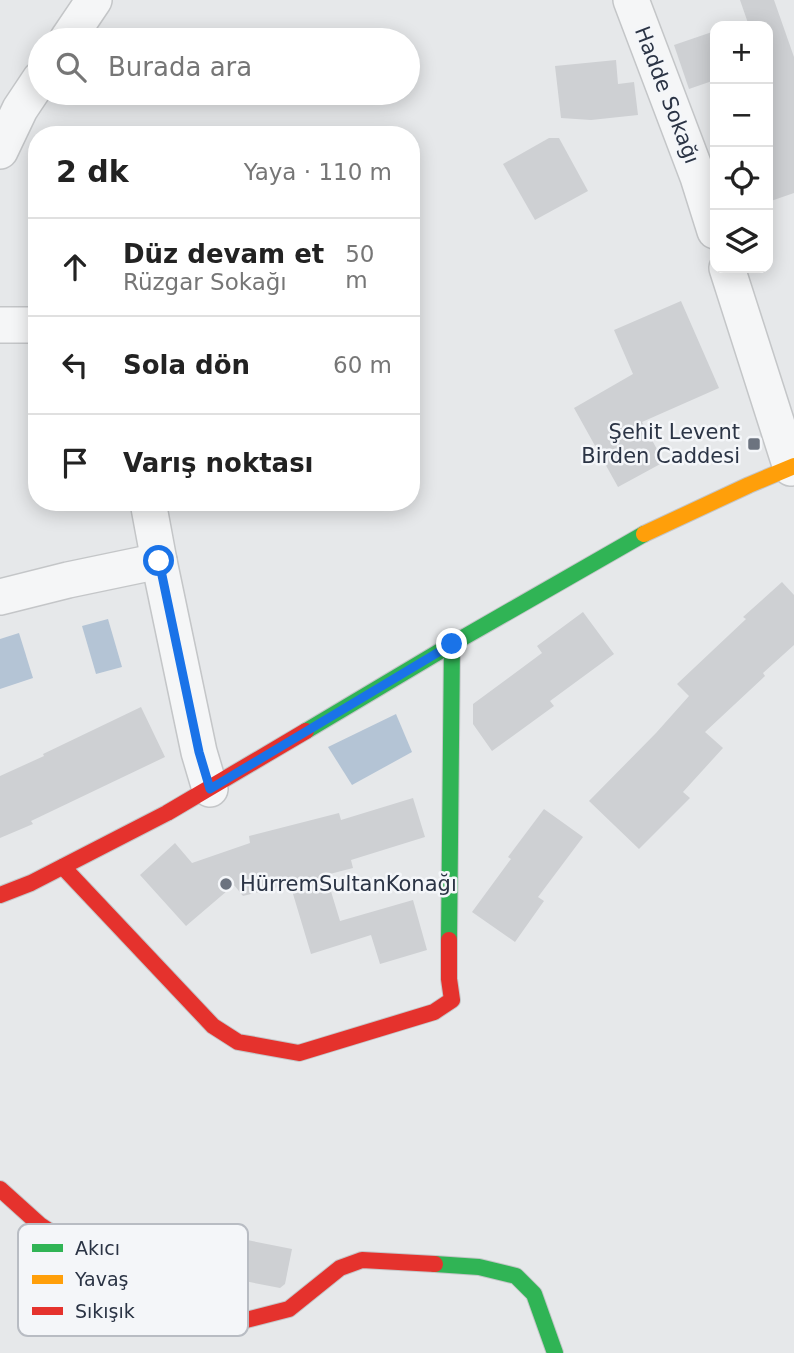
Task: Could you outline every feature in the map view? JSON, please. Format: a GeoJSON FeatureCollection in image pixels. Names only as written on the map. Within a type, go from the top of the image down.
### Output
{"type":"FeatureCollection","features":[{"type":"Feature","properties":{"kind":"street"},"geometry":{"type":"LineString","coordinates":[[75,28],[94,0]]}},
{"type":"Feature","properties":{"kind":"street","name":"Hadde Sokağı"},"geometry":{"type":"LineString","coordinates":[[631,0],[710,214]]}},
{"type":"Feature","properties":{"kind":"street"},"geometry":{"type":"LineString","coordinates":[[0,152],[28,97]]}},
{"type":"Feature","properties":{"kind":"street"},"geometry":{"type":"LineString","coordinates":[[0,895],[32,883],[210,789],[633,539],[749,485],[793,469],[729,273]]}},
{"type":"Feature","properties":{"kind":"street"},"geometry":{"type":"LineString","coordinates":[[0,325],[28,325]]}},
{"type":"Feature","properties":{"kind":"street"},"geometry":{"type":"LineString","coordinates":[[150,511],[199,752],[210,789]]}},
{"type":"Feature","properties":{"kind":"street"},"geometry":{"type":"LineString","coordinates":[[0,597],[159,561]]}},
{"type":"Feature","properties":{"kind":"street"},"geometry":{"type":"LineString","coordinates":[[63,867],[213,1026],[238,1042],[299,1053],[434,1012],[452,1000],[449,979],[452,644]]}},
{"type":"Feature","properties":{"kind":"street"},"geometry":{"type":"LineString","coordinates":[[0,1189],[38,1224]]}},
{"type":"Feature","properties":{"kind":"street"},"geometry":{"type":"LineString","coordinates":[[248,1319],[289,1309],[340,1268],[362,1260],[479,1267],[516,1276],[534,1294],[555,1353]]}},
{"type":"Feature","properties":{"kind":"water"},"geometry":{"type":"Polygon","coordinates":[[[108,619],[122,667],[96,674],[82,626],[108,619]]]}},
{"type":"Feature","properties":{"kind":"water"},"geometry":{"type":"Polygon","coordinates":[[[19,633],[33,678],[0,689],[0,639],[19,633]]]}},
{"type":"Feature","properties":{"kind":"water"},"geometry":{"type":"Polygon","coordinates":[[[396,714],[412,752],[352,785],[328,747],[396,714]]]}},
{"type":"Feature","properties":{"kind":"building"},"geometry":{"type":"Polygon","coordinates":[[[740,0],[774,0],[794,57],[794,193],[773,200],[773,21],[747,21],[740,0]]]}},
{"type":"Feature","properties":{"kind":"building"},"geometry":{"type":"Polygon","coordinates":[[[710,33],[710,82],[689,89],[674,45],[710,33]]]}},
{"type":"Feature","properties":{"kind":"building"},"geometry":{"type":"Polygon","coordinates":[[[616,60],[618,84],[634,82],[638,115],[591,120],[561,118],[555,66],[616,60]]]}},
{"type":"Feature","properties":{"kind":"building"},"geometry":{"type":"Polygon","coordinates":[[[549,138],[559,138],[588,191],[535,220],[503,164],[549,138]]]}},
{"type":"Feature","properties":{"kind":"building"},"geometry":{"type":"Polygon","coordinates":[[[681,301],[719,388],[642,422],[664,462],[618,487],[574,408],[633,374],[614,330],[681,301]]]}},
{"type":"Feature","properties":{"kind":"building"},"geometry":{"type":"Polygon","coordinates":[[[782,582],[794,595],[794,645],[705,732],[723,748],[683,792],[690,798],[639,849],[589,801],[689,696],[677,684],[782,582]]]}},
{"type":"Feature","properties":{"kind":"building"},"geometry":{"type":"Polygon","coordinates":[[[583,612],[614,654],[550,701],[554,706],[492,751],[473,724],[473,704],[542,653],[537,646],[583,612]]]}},
{"type":"Feature","properties":{"kind":"building"},"geometry":{"type":"Polygon","coordinates":[[[141,707],[165,757],[0,838],[0,776],[141,707]]]}},
{"type":"Feature","properties":{"kind":"building"},"geometry":{"type":"Polygon","coordinates":[[[413,798],[425,837],[351,860],[353,868],[326,875],[340,921],[413,900],[427,950],[380,964],[371,935],[311,954],[290,884],[243,896],[234,885],[186,926],[140,875],[175,843],[192,863],[250,843],[249,836],[339,813],[341,820],[413,798]]]}},
{"type":"Feature","properties":{"kind":"building"},"geometry":{"type":"Polygon","coordinates":[[[544,809],[583,837],[538,897],[544,901],[515,942],[472,912],[544,809]]]}},
{"type":"Feature","properties":{"kind":"building"},"geometry":{"type":"Polygon","coordinates":[[[248,1240],[292,1249],[285,1284],[280,1288],[248,1282],[248,1240]]]}},
{"type":"Feature","properties":{"kind":"traffic: fast"},"geometry":{"type":"LineString","coordinates":[[306,731],[644,534]]}},
{"type":"Feature","properties":{"kind":"traffic: fast"},"geometry":{"type":"LineString","coordinates":[[449,940],[452,644]]}},
{"type":"Feature","properties":{"kind":"traffic: fast"},"geometry":{"type":"LineString","coordinates":[[435,1264],[479,1267],[516,1276],[534,1294],[555,1353]]}},
{"type":"Feature","properties":{"kind":"traffic: slow"},"geometry":{"type":"LineString","coordinates":[[644,534],[794,466]]}},
{"type":"Feature","properties":{"kind":"traffic: jam"},"geometry":{"type":"LineString","coordinates":[[0,895],[31,883],[167,813],[306,731]]}},
{"type":"Feature","properties":{"kind":"traffic: jam"},"geometry":{"type":"LineString","coordinates":[[63,867],[213,1026],[238,1042],[299,1053],[434,1012],[452,1000],[449,940]]}},
{"type":"Feature","properties":{"kind":"traffic: jam"},"geometry":{"type":"LineString","coordinates":[[0,1189],[39,1224]]}},
{"type":"Feature","properties":{"kind":"traffic: jam"},"geometry":{"type":"LineString","coordinates":[[248,1319],[289,1309],[340,1268],[362,1260],[435,1264]]}},
{"type":"Feature","properties":{"kind":"place","name":"Şehit Levent Birden Caddesi"},"geometry":{"type":"Point","coordinates":[754,444]}},
{"type":"Feature","properties":{"kind":"place","name":"HürremSultanKonağı"},"geometry":{"type":"Point","coordinates":[226,884]}},
{"type":"Feature","properties":{"kind":"route"},"geometry":{"type":"LineString","coordinates":[[159,561],[199,752],[210,789],[452,644]]}}]}
